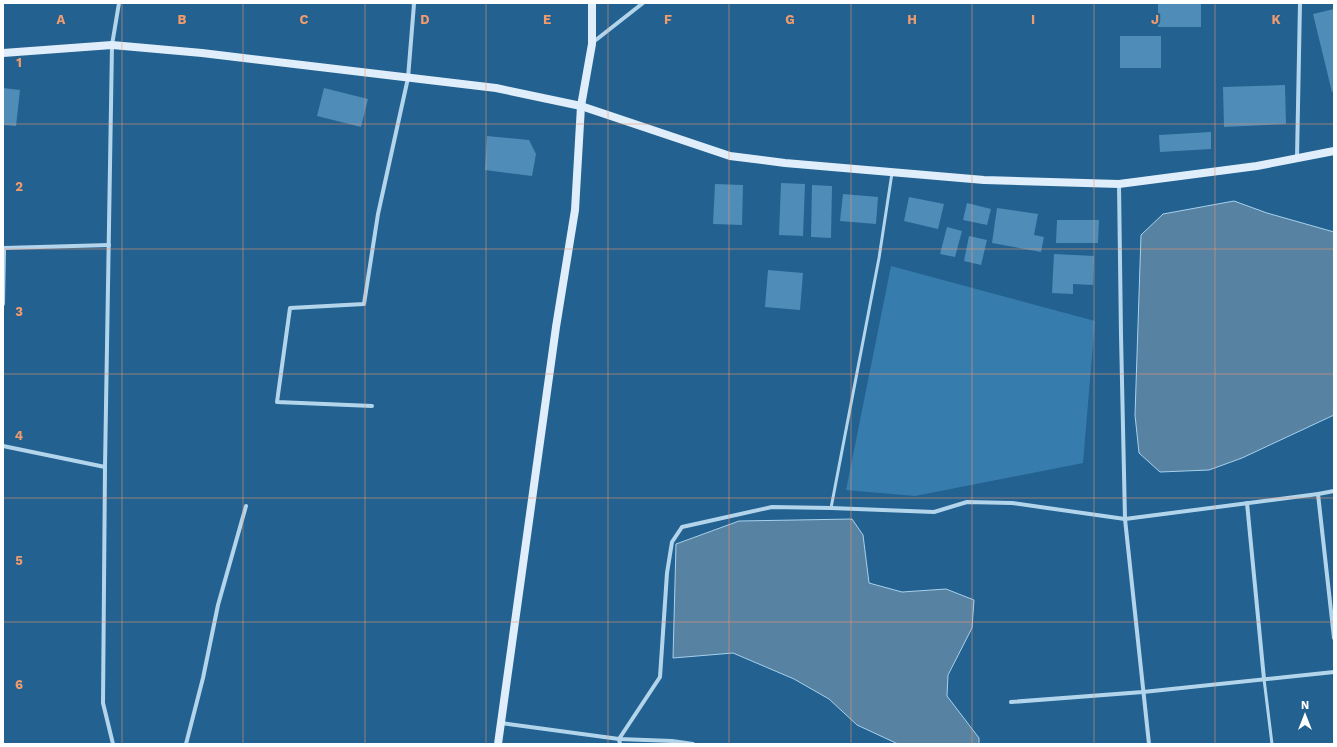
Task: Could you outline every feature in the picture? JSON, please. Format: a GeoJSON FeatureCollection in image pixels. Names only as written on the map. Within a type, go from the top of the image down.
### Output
{"type":"FeatureCollection","features":[{"type":"Feature","properties":{"kind":"street"},"geometry":{"type":"LineString","coordinates":[[113,744],[103,703],[105,467],[112,45],[118,3]]}},
{"type":"Feature","properties":{"kind":"street"},"geometry":{"type":"LineString","coordinates":[[372,406],[277,402],[290,308],[364,304],[378,214],[408,78],[414,3]]}},
{"type":"Feature","properties":{"kind":"street"},"geometry":{"type":"LineString","coordinates":[[498,744],[556,327],[576,210],[581,106],[592,44],[592,3]]}},
{"type":"Feature","properties":{"kind":"street"},"geometry":{"type":"LineString","coordinates":[[592,44],[643,3]]}},
{"type":"Feature","properties":{"kind":"street"},"geometry":{"type":"LineString","coordinates":[[1296,158],[1300,3]]}},
{"type":"Feature","properties":{"kind":"street"},"geometry":{"type":"LineString","coordinates":[[3,53],[112,45],[202,53],[496,88],[581,106],[730,156],[785,163],[984,180],[1119,184],[1257,166],[1334,151]]}},
{"type":"Feature","properties":{"kind":"street"},"geometry":{"type":"LineString","coordinates":[[1119,184],[1125,519],[1149,744]]}},
{"type":"Feature","properties":{"kind":"street"},"geometry":{"type":"LineString","coordinates":[[3,304],[4,248],[109,245]]}},
{"type":"Feature","properties":{"kind":"street"},"geometry":{"type":"LineString","coordinates":[[3,446],[105,467]]}},
{"type":"Feature","properties":{"kind":"street"},"geometry":{"type":"LineString","coordinates":[[620,742],[660,677],[667,573],[672,542],[682,527],[772,507],[934,512],[967,502],[1012,503],[1125,519],[1334,491]]}},
{"type":"Feature","properties":{"kind":"street"},"geometry":{"type":"LineString","coordinates":[[1318,494],[1334,638]]}},
{"type":"Feature","properties":{"kind":"street"},"geometry":{"type":"LineString","coordinates":[[1247,503],[1264,680]]}},
{"type":"Feature","properties":{"kind":"street"},"geometry":{"type":"LineString","coordinates":[[186,744],[203,678],[218,605],[246,506]]}},
{"type":"Feature","properties":{"kind":"street"},"geometry":{"type":"LineString","coordinates":[[1011,702],[1143,692],[1334,672]]}},
{"type":"Feature","properties":{"kind":"street"},"geometry":{"type":"LineString","coordinates":[[501,723],[620,742],[672,741],[692,744]]}},
{"type":"Feature","properties":{"kind":"lane"},"geometry":{"type":"LineString","coordinates":[[831,508],[879,258],[892,172]]}},
{"type":"Feature","properties":{"kind":"lane"},"geometry":{"type":"LineString","coordinates":[[1264,680],[1272,744]]}},
{"type":"Feature","properties":{"kind":"shaded area"},"geometry":{"type":"Polygon","coordinates":[[[1234,201],[1267,213],[1334,232],[1334,415],[1242,458],[1209,470],[1160,472],[1139,453],[1135,415],[1141,235],[1163,214],[1234,201]]]}},
{"type":"Feature","properties":{"kind":"shaded area"},"geometry":{"type":"Polygon","coordinates":[[[891,266],[1095,321],[1083,463],[915,496],[846,490],[891,266]]]}},
{"type":"Feature","properties":{"kind":"shaded area"},"geometry":{"type":"Polygon","coordinates":[[[852,519],[863,535],[869,583],[902,592],[946,589],[974,600],[972,628],[948,675],[947,696],[979,738],[979,744],[898,744],[857,725],[829,699],[794,679],[733,653],[673,658],[676,544],[739,521],[852,519]]]}},
{"type":"Feature","properties":{"kind":"building"},"geometry":{"type":"Polygon","coordinates":[[[1158,3],[1201,3],[1201,27],[1158,27],[1158,3]]]}},
{"type":"Feature","properties":{"kind":"building"},"geometry":{"type":"Polygon","coordinates":[[[1334,9],[1334,91],[1332,92],[1313,14],[1334,9]]]}},
{"type":"Feature","properties":{"kind":"building"},"geometry":{"type":"Polygon","coordinates":[[[1120,36],[1161,36],[1161,68],[1120,68],[1120,36]]]}},
{"type":"Feature","properties":{"kind":"building"},"geometry":{"type":"Polygon","coordinates":[[[1285,85],[1286,124],[1224,127],[1223,87],[1285,85]]]}},
{"type":"Feature","properties":{"kind":"building"},"geometry":{"type":"Polygon","coordinates":[[[3,88],[20,90],[16,126],[3,125],[3,88]]]}},
{"type":"Feature","properties":{"kind":"building"},"geometry":{"type":"Polygon","coordinates":[[[324,88],[368,99],[361,127],[317,116],[324,88]]]}},
{"type":"Feature","properties":{"kind":"building"},"geometry":{"type":"Polygon","coordinates":[[[1211,132],[1211,149],[1160,152],[1159,135],[1211,132]]]}},
{"type":"Feature","properties":{"kind":"building"},"geometry":{"type":"Polygon","coordinates":[[[487,136],[529,140],[536,154],[532,176],[485,170],[487,136]]]}},
{"type":"Feature","properties":{"kind":"building"},"geometry":{"type":"Polygon","coordinates":[[[781,183],[805,184],[803,236],[779,235],[781,183]]]}},
{"type":"Feature","properties":{"kind":"building"},"geometry":{"type":"Polygon","coordinates":[[[715,184],[743,185],[742,225],[713,224],[715,184]]]}},
{"type":"Feature","properties":{"kind":"building"},"geometry":{"type":"Polygon","coordinates":[[[812,185],[832,186],[831,238],[811,237],[812,185]]]}},
{"type":"Feature","properties":{"kind":"building"},"geometry":{"type":"Polygon","coordinates":[[[843,194],[878,197],[876,224],[840,221],[843,194]]]}},
{"type":"Feature","properties":{"kind":"building"},"geometry":{"type":"Polygon","coordinates":[[[909,197],[944,204],[938,229],[904,221],[909,197]]]}},
{"type":"Feature","properties":{"kind":"building"},"geometry":{"type":"Polygon","coordinates":[[[967,203],[991,209],[987,225],[963,220],[967,203]]]}},
{"type":"Feature","properties":{"kind":"building"},"geometry":{"type":"Polygon","coordinates":[[[997,208],[1038,214],[1034,235],[1044,237],[1041,252],[992,243],[997,208]]]}},
{"type":"Feature","properties":{"kind":"building"},"geometry":{"type":"Polygon","coordinates":[[[1057,220],[1099,220],[1098,243],[1056,243],[1057,220]]]}},
{"type":"Feature","properties":{"kind":"building"},"geometry":{"type":"Polygon","coordinates":[[[947,227],[962,231],[955,257],[940,254],[947,227]]]}},
{"type":"Feature","properties":{"kind":"building"},"geometry":{"type":"Polygon","coordinates":[[[969,236],[987,240],[981,265],[964,261],[969,236]]]}},
{"type":"Feature","properties":{"kind":"building"},"geometry":{"type":"Polygon","coordinates":[[[1054,254],[1094,256],[1093,285],[1073,284],[1073,294],[1052,293],[1054,254]]]}},
{"type":"Feature","properties":{"kind":"building"},"geometry":{"type":"Polygon","coordinates":[[[768,270],[803,273],[800,310],[765,307],[768,270]]]}}]}
